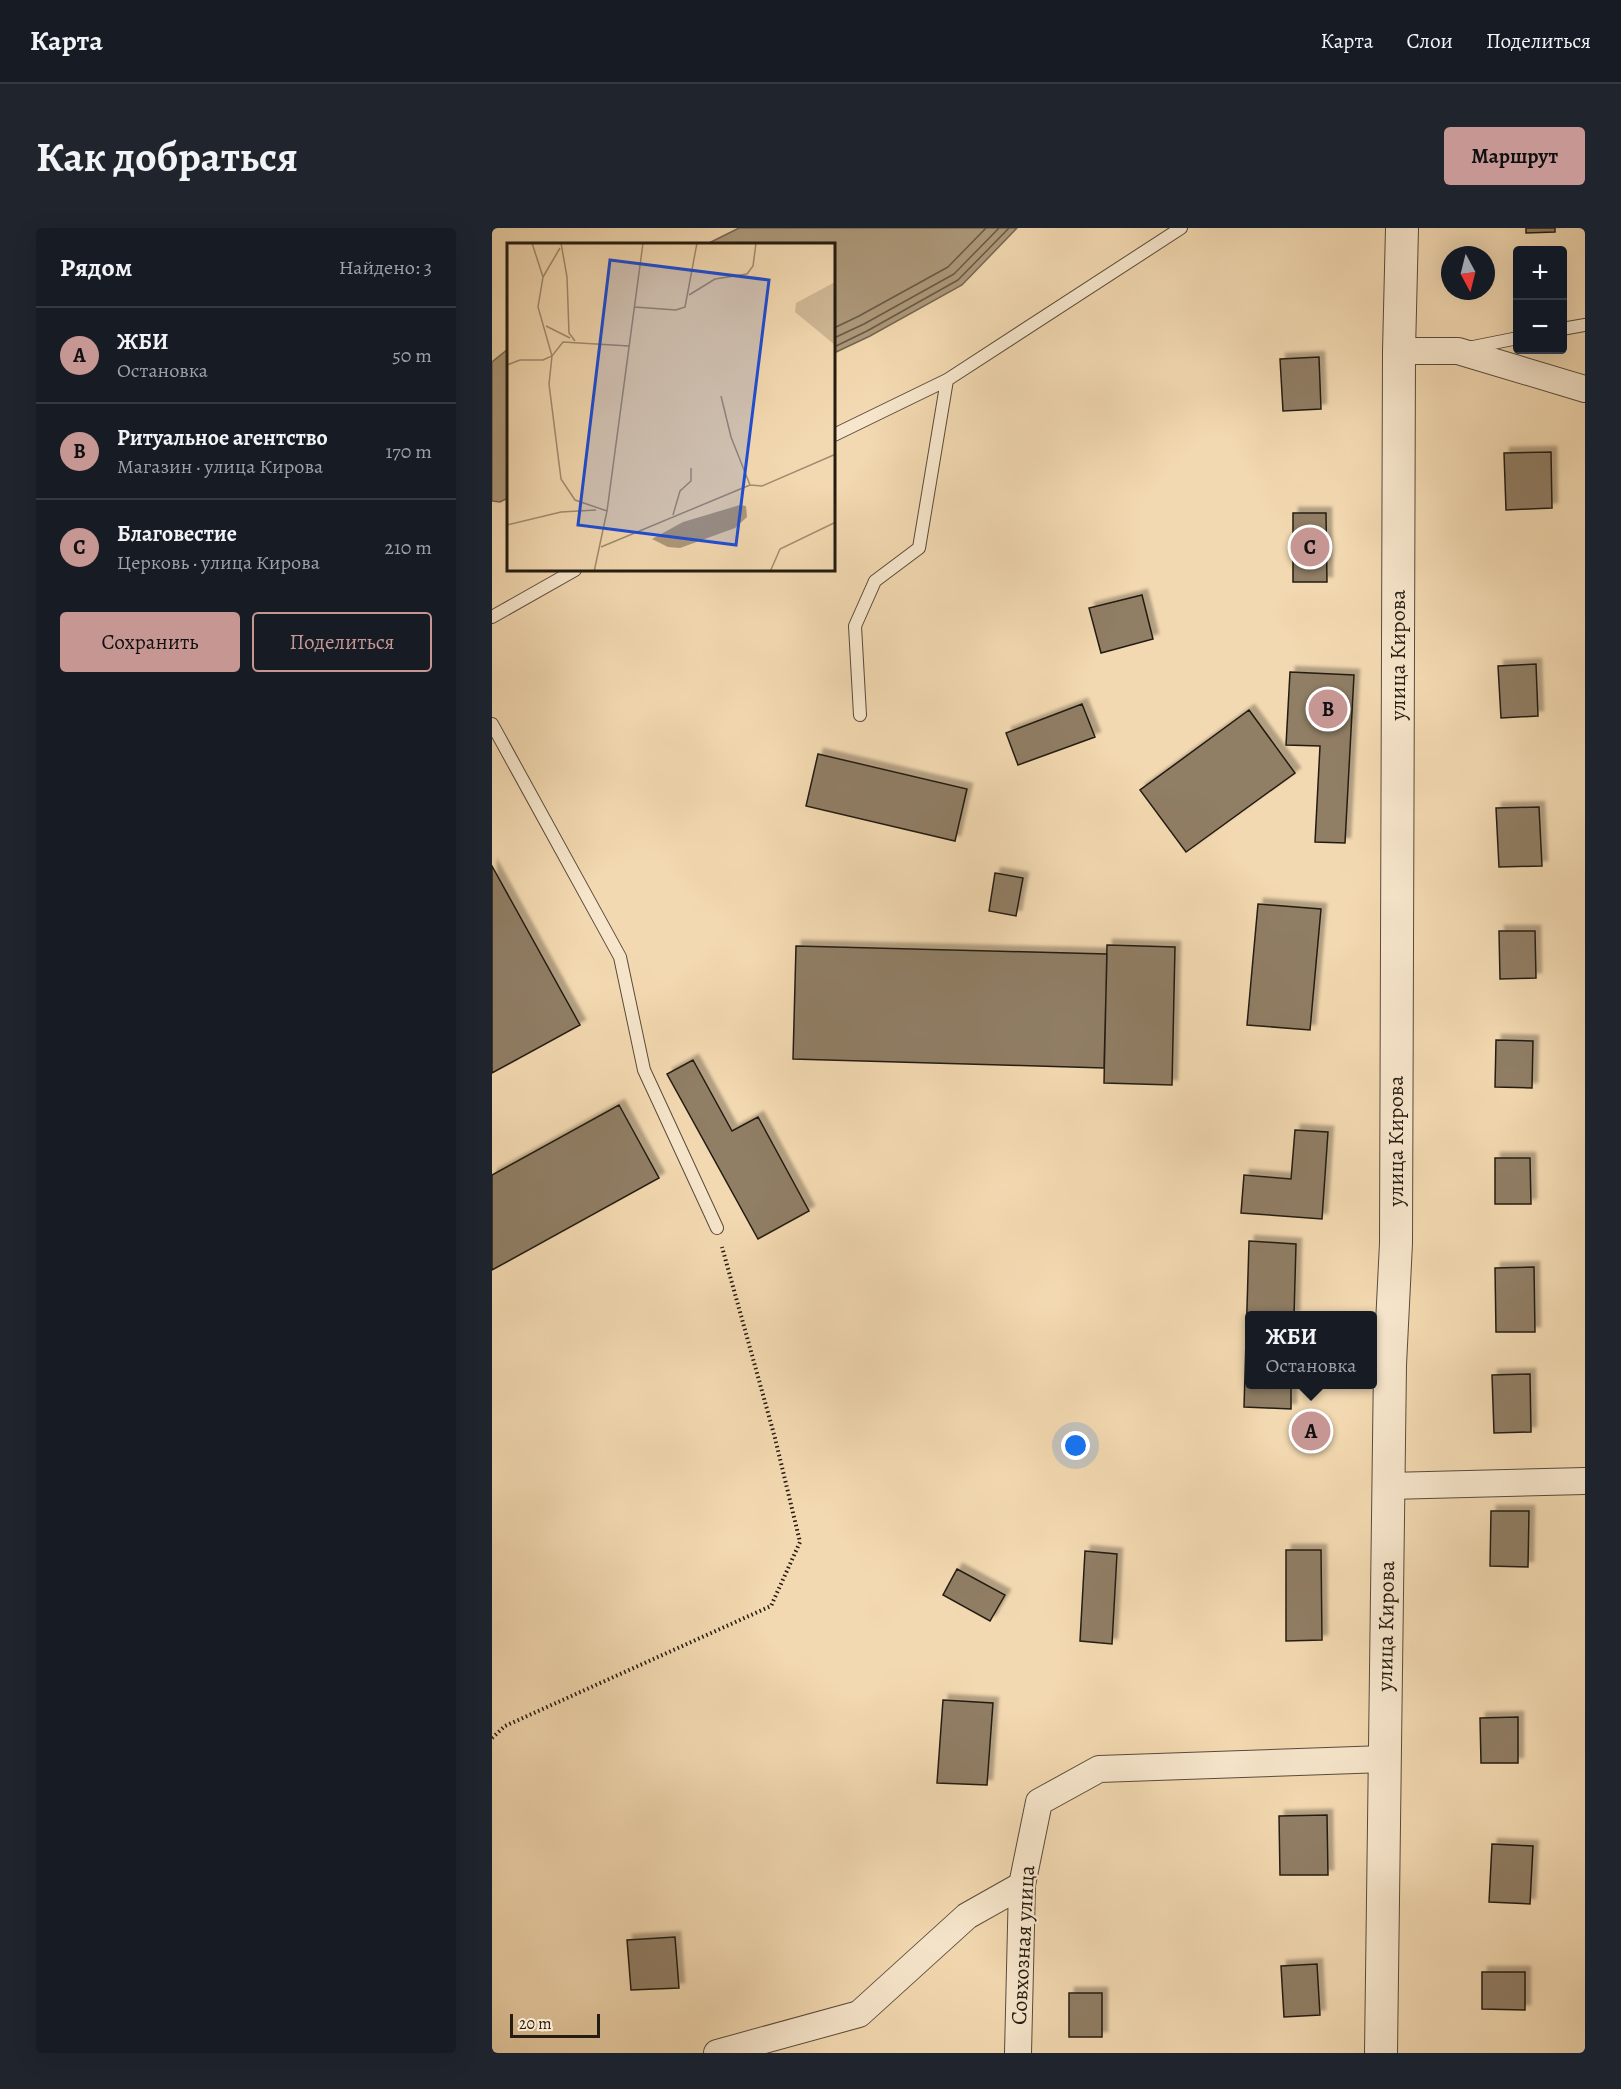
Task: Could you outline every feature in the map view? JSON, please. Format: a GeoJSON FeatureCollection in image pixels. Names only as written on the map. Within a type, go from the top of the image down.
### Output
{"type":"FeatureCollection","features":[{"type":"Feature","properties":{"kind":"street","name":"улица Кирова"},"geometry":{"type":"LineString","coordinates":[[1381,2053],[1390,1365],[1396,1243],[1399,351],[1402,228]]}},
{"type":"Feature","properties":{"kind":"street"},"geometry":{"type":"LineString","coordinates":[[1399,351],[1458,351],[1585,389]]}},
{"type":"Feature","properties":{"kind":"street"},"geometry":{"type":"LineString","coordinates":[[1389,1486],[1585,1481]]}},
{"type":"Feature","properties":{"kind":"street","name":"Совхозная улица"},"geometry":{"type":"LineString","coordinates":[[1018,2053],[1022,1885],[1039,1802],[1099,1769],[1384,1759]]}},
{"type":"Feature","properties":{"kind":"street"},"geometry":{"type":"LineString","coordinates":[[717,2053],[859,2014],[968,1916],[1022,1885]]}},
{"type":"Feature","properties":{"kind":"lane"},"geometry":{"type":"LineString","coordinates":[[836,434],[947,380],[1181,228]]}},
{"type":"Feature","properties":{"kind":"lane"},"geometry":{"type":"LineString","coordinates":[[1567,328],[1585,325]]}},
{"type":"Feature","properties":{"kind":"lane"},"geometry":{"type":"LineString","coordinates":[[1458,351],[1513,339]]}},
{"type":"Feature","properties":{"kind":"lane"},"geometry":{"type":"LineString","coordinates":[[861,714],[855,627],[875,581],[919,548],[947,380]]}},
{"type":"Feature","properties":{"kind":"lane"},"geometry":{"type":"LineString","coordinates":[[492,617],[571,572]]}},
{"type":"Feature","properties":{"kind":"lane"},"geometry":{"type":"LineString","coordinates":[[492,724],[620,957],[644,1070],[717,1228]]}},
{"type":"Feature","properties":{"kind":"path"},"geometry":{"type":"LineString","coordinates":[[492,1738],[505,1726],[771,1606],[800,1542],[775,1438],[717,1228]]}},
{"type":"Feature","properties":{"kind":"water"},"geometry":{"type":"Polygon","coordinates":[[[739,228],[1017,228],[962,285],[836,352],[836,243],[709,243],[739,228]]]}},
{"type":"Feature","properties":{"kind":"water"},"geometry":{"type":"Polygon","coordinates":[[[507,350],[507,498],[500,502],[492,501],[492,362],[507,350]]]}},
{"type":"Feature","properties":{"kind":"building"},"geometry":{"type":"Polygon","coordinates":[[[1526,228],[1555,228],[1555,232],[1526,233],[1526,228]]]}},
{"type":"Feature","properties":{"kind":"building"},"geometry":{"type":"Polygon","coordinates":[[[1319,357],[1321,409],[1283,411],[1280,359],[1319,357]]]}},
{"type":"Feature","properties":{"kind":"building"},"geometry":{"type":"Polygon","coordinates":[[[1551,452],[1552,508],[1506,510],[1504,453],[1551,452]]]}},
{"type":"Feature","properties":{"kind":"building"},"geometry":{"type":"Polygon","coordinates":[[[1293,513],[1326,513],[1327,582],[1293,582],[1293,513]]]}},
{"type":"Feature","properties":{"kind":"building"},"geometry":{"type":"Polygon","coordinates":[[[1142,595],[1153,639],[1101,653],[1089,608],[1142,595]]]}},
{"type":"Feature","properties":{"kind":"building"},"geometry":{"type":"Polygon","coordinates":[[[1536,664],[1538,716],[1501,718],[1498,666],[1536,664]]]}},
{"type":"Feature","properties":{"kind":"building"},"geometry":{"type":"Polygon","coordinates":[[[1290,672],[1354,675],[1345,843],[1315,842],[1320,746],[1286,745],[1290,672]]]}},
{"type":"Feature","properties":{"kind":"building"},"geometry":{"type":"Polygon","coordinates":[[[1082,704],[1095,737],[1018,765],[1006,733],[1082,704]]]}},
{"type":"Feature","properties":{"kind":"building"},"geometry":{"type":"Polygon","coordinates":[[[1249,710],[1295,773],[1186,852],[1140,790],[1249,710]]]}},
{"type":"Feature","properties":{"kind":"building"},"geometry":{"type":"Polygon","coordinates":[[[818,754],[967,789],[955,841],[806,806],[818,754]]]}},
{"type":"Feature","properties":{"kind":"building"},"geometry":{"type":"Polygon","coordinates":[[[1539,807],[1542,866],[1499,867],[1496,808],[1539,807]]]}},
{"type":"Feature","properties":{"kind":"building"},"geometry":{"type":"Polygon","coordinates":[[[492,866],[580,1025],[492,1073],[492,866]]]}},
{"type":"Feature","properties":{"kind":"building"},"geometry":{"type":"Polygon","coordinates":[[[995,873],[1023,878],[1016,916],[989,911],[995,873]]]}},
{"type":"Feature","properties":{"kind":"building"},"geometry":{"type":"Polygon","coordinates":[[[1258,904],[1321,909],[1310,1030],[1247,1025],[1258,904]]]}},
{"type":"Feature","properties":{"kind":"building"},"geometry":{"type":"Polygon","coordinates":[[[1499,931],[1535,931],[1536,978],[1500,979],[1499,931]]]}},
{"type":"Feature","properties":{"kind":"building"},"geometry":{"type":"Polygon","coordinates":[[[1107,945],[1175,947],[1172,1085],[1104,1083],[1107,945]]]}},
{"type":"Feature","properties":{"kind":"building"},"geometry":{"type":"Polygon","coordinates":[[[796,946],[1107,954],[1104,1068],[793,1059],[796,946]]]}},
{"type":"Feature","properties":{"kind":"building"},"geometry":{"type":"Polygon","coordinates":[[[1496,1040],[1533,1041],[1532,1088],[1495,1087],[1496,1040]]]}},
{"type":"Feature","properties":{"kind":"building"},"geometry":{"type":"Polygon","coordinates":[[[693,1060],[732,1131],[758,1117],[809,1211],[758,1239],[667,1074],[693,1060]]]}},
{"type":"Feature","properties":{"kind":"building"},"geometry":{"type":"Polygon","coordinates":[[[619,1105],[659,1178],[492,1270],[492,1175],[619,1105]]]}},
{"type":"Feature","properties":{"kind":"building"},"geometry":{"type":"Polygon","coordinates":[[[1295,1130],[1328,1132],[1322,1219],[1241,1213],[1244,1175],[1291,1179],[1295,1130]]]}},
{"type":"Feature","properties":{"kind":"building"},"geometry":{"type":"Polygon","coordinates":[[[1495,1158],[1530,1158],[1531,1204],[1495,1204],[1495,1158]]]}},
{"type":"Feature","properties":{"kind":"building"},"geometry":{"type":"Polygon","coordinates":[[[1249,1241],[1296,1244],[1294,1311],[1247,1311],[1249,1241]]]}},
{"type":"Feature","properties":{"kind":"building"},"geometry":{"type":"Polygon","coordinates":[[[1534,1267],[1535,1332],[1496,1332],[1495,1268],[1534,1267]]]}},
{"type":"Feature","properties":{"kind":"building"},"geometry":{"type":"Polygon","coordinates":[[[1245,1374],[1245,1389],[1291,1389],[1291,1409],[1244,1407],[1245,1374]]]}},
{"type":"Feature","properties":{"kind":"building"},"geometry":{"type":"Polygon","coordinates":[[[1530,1374],[1531,1432],[1494,1433],[1492,1375],[1530,1374]]]}},
{"type":"Feature","properties":{"kind":"building"},"geometry":{"type":"Polygon","coordinates":[[[1491,1511],[1529,1511],[1528,1567],[1490,1566],[1491,1511]]]}},
{"type":"Feature","properties":{"kind":"building"},"geometry":{"type":"Polygon","coordinates":[[[1286,1550],[1321,1550],[1322,1640],[1286,1641],[1286,1550]]]}},
{"type":"Feature","properties":{"kind":"building"},"geometry":{"type":"Polygon","coordinates":[[[1085,1551],[1117,1554],[1112,1644],[1080,1641],[1085,1551]]]}},
{"type":"Feature","properties":{"kind":"building"},"geometry":{"type":"Polygon","coordinates":[[[957,1569],[1005,1595],[990,1621],[943,1595],[957,1569]]]}},
{"type":"Feature","properties":{"kind":"building"},"geometry":{"type":"Polygon","coordinates":[[[943,1700],[993,1703],[987,1785],[937,1783],[943,1700]]]}},
{"type":"Feature","properties":{"kind":"building"},"geometry":{"type":"Polygon","coordinates":[[[1518,1717],[1518,1763],[1481,1763],[1480,1718],[1518,1717]]]}},
{"type":"Feature","properties":{"kind":"building"},"geometry":{"type":"Polygon","coordinates":[[[1327,1815],[1328,1875],[1280,1875],[1279,1816],[1327,1815]]]}},
{"type":"Feature","properties":{"kind":"building"},"geometry":{"type":"Polygon","coordinates":[[[1492,1844],[1533,1846],[1530,1904],[1489,1902],[1492,1844]]]}},
{"type":"Feature","properties":{"kind":"building"},"geometry":{"type":"Polygon","coordinates":[[[675,1937],[679,1988],[631,1990],[627,1940],[675,1937]]]}},
{"type":"Feature","properties":{"kind":"building"},"geometry":{"type":"Polygon","coordinates":[[[1317,1964],[1320,2015],[1284,2017],[1281,1966],[1317,1964]]]}},
{"type":"Feature","properties":{"kind":"building"},"geometry":{"type":"Polygon","coordinates":[[[1482,1972],[1525,1972],[1525,2010],[1482,2009],[1482,1972]]]}},
{"type":"Feature","properties":{"kind":"building"},"geometry":{"type":"Polygon","coordinates":[[[1069,1993],[1102,1993],[1102,2037],[1069,2037],[1069,1993]]]}},
{"type":"Feature","properties":{"kind":"place","name":"Благовестие"},"geometry":{"type":"Point","coordinates":[1310,547]}},
{"type":"Feature","properties":{"kind":"place","name":"Ритуальное агентство"},"geometry":{"type":"Point","coordinates":[1328,709]}},
{"type":"Feature","properties":{"kind":"place","name":"ЖБИ"},"geometry":{"type":"Point","coordinates":[1311,1431]}}]}
